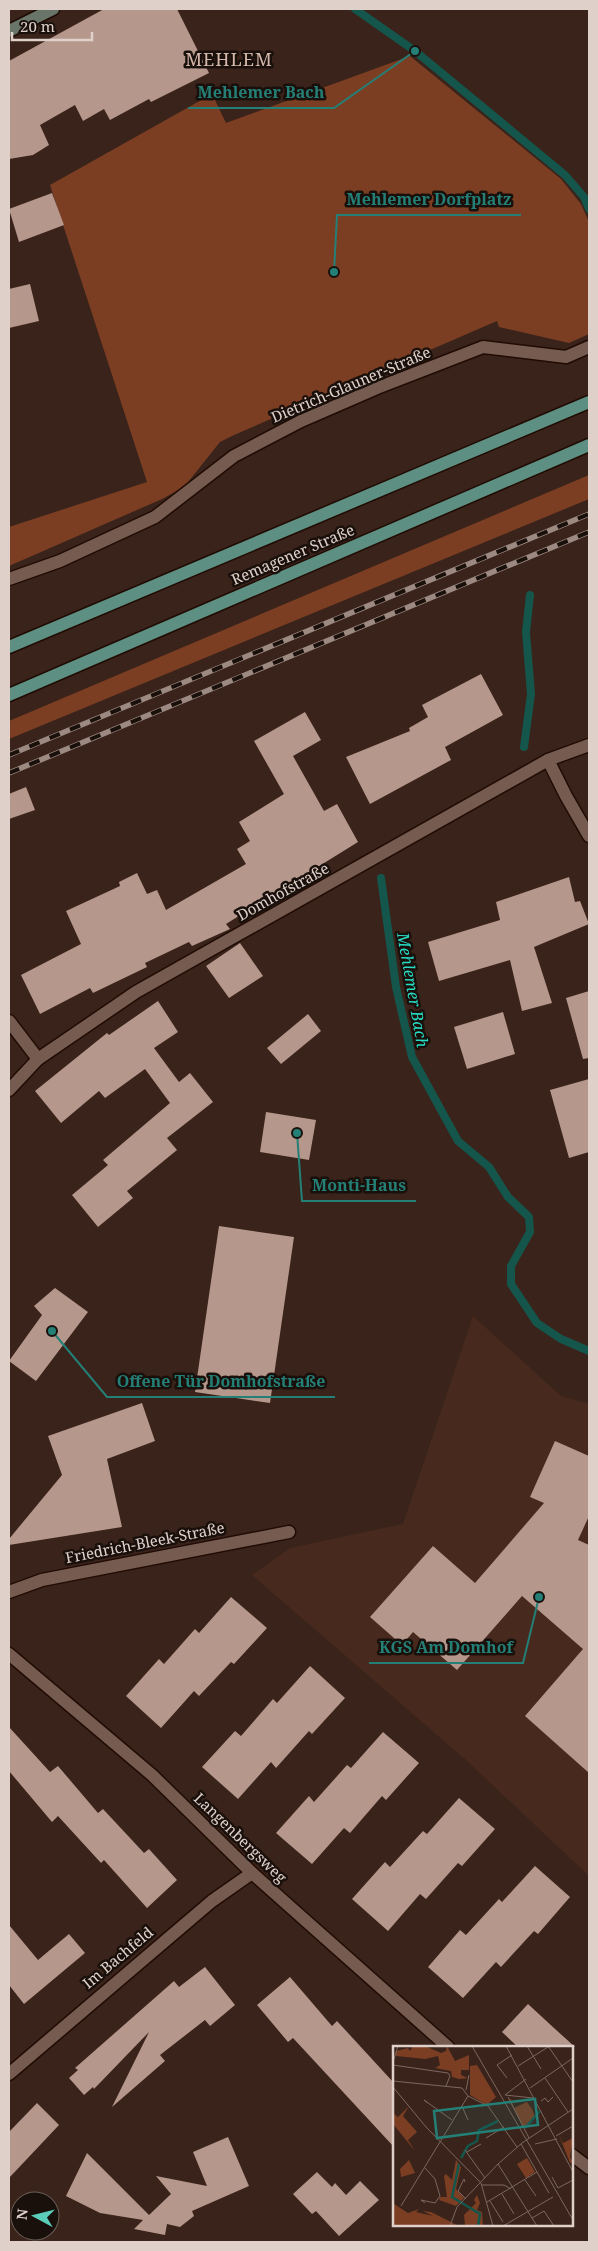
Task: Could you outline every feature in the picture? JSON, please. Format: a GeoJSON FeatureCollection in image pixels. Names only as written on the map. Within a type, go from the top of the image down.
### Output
{"type":"FeatureCollection","features":[{"type":"Feature","properties":{"kind":"main road","name":"Remagener Straße"},"geometry":{"type":"LineString","coordinates":[[9,647],[589,402]]}},
{"type":"Feature","properties":{"kind":"main road","name":"Remagener Straße"},"geometry":{"type":"LineString","coordinates":[[9,695],[589,445]]}},
{"type":"Feature","properties":{"kind":"street"},"geometry":{"type":"LineString","coordinates":[[9,31],[53,9]]}},
{"type":"Feature","properties":{"kind":"street","name":"Dietrich-Glauner-Straße"},"geometry":{"type":"LineString","coordinates":[[9,580],[60,561],[155,517],[234,456],[301,421],[377,388],[483,347],[566,357],[589,347]]}},
{"type":"Feature","properties":{"kind":"street","name":"Domhofstraße"},"geometry":{"type":"LineString","coordinates":[[9,1090],[38,1059],[136,992],[548,760],[589,745]]}},
{"type":"Feature","properties":{"kind":"street"},"geometry":{"type":"LineString","coordinates":[[548,760],[589,836]]}},
{"type":"Feature","properties":{"kind":"street"},"geometry":{"type":"LineString","coordinates":[[9,1021],[38,1059]]}},
{"type":"Feature","properties":{"kind":"street","name":"Friedrich-Bleek-Straße"},"geometry":{"type":"LineString","coordinates":[[9,1592],[42,1580],[289,1532]]}},
{"type":"Feature","properties":{"kind":"street","name":"Langenbergsweg"},"geometry":{"type":"LineString","coordinates":[[9,1654],[152,1775],[252,1873],[447,2046]]}},
{"type":"Feature","properties":{"kind":"street","name":"Im Bachfeld"},"geometry":{"type":"LineString","coordinates":[[9,2074],[212,1901],[252,1873]]}},
{"type":"Feature","properties":{"kind":"street"},"geometry":{"type":"LineString","coordinates":[[573,2156],[589,2168]]}},
{"type":"Feature","properties":{"kind":"shaded area"},"geometry":{"type":"Polygon","coordinates":[[[410,56],[561,179],[581,204],[589,222],[589,334],[569,343],[499,327],[497,321],[220,442],[184,487],[162,499],[9,566],[9,527],[147,482],[50,185],[212,94],[226,123],[410,56]]]}},
{"type":"Feature","properties":{"kind":"shaded area"},"geometry":{"type":"Polygon","coordinates":[[[589,475],[589,499],[9,739],[9,721],[589,475]]]}},
{"type":"Feature","properties":{"kind":"shaded area"},"geometry":{"type":"Polygon","coordinates":[[[473,1316],[561,1396],[589,1404],[589,1876],[466,1760],[252,1575],[290,1548],[403,1524],[473,1316]]]}},
{"type":"Feature","properties":{"kind":"building"},"geometry":{"type":"Polygon","coordinates":[[[104,9],[177,9],[209,73],[151,102],[149,99],[110,120],[104,109],[83,121],[75,105],[40,125],[49,145],[33,155],[9,159],[9,61],[104,9]]]}},
{"type":"Feature","properties":{"kind":"building"},"geometry":{"type":"Polygon","coordinates":[[[52,193],[64,225],[19,242],[9,209],[52,193]]]}},
{"type":"Feature","properties":{"kind":"building"},"geometry":{"type":"Polygon","coordinates":[[[30,284],[39,321],[9,328],[9,289],[30,284]]]}},
{"type":"Feature","properties":{"kind":"building"},"geometry":{"type":"Polygon","coordinates":[[[481,674],[503,715],[445,747],[451,760],[370,804],[346,757],[410,731],[409,728],[428,717],[422,705],[481,674]]]}},
{"type":"Feature","properties":{"kind":"building"},"geometry":{"type":"Polygon","coordinates":[[[305,712],[321,740],[293,756],[324,811],[337,804],[358,842],[226,924],[230,929],[192,946],[189,942],[145,963],[147,967],[93,993],[90,988],[40,1014],[21,975],[81,944],[66,911],[120,886],[119,882],[137,873],[147,894],[157,890],[166,910],[246,864],[237,849],[250,841],[239,822],[284,794],[254,741],[305,712]]]}},
{"type":"Feature","properties":{"kind":"building"},"geometry":{"type":"Polygon","coordinates":[[[26,787],[35,810],[9,819],[9,794],[26,787]]]}},
{"type":"Feature","properties":{"kind":"building"},"geometry":{"type":"Polygon","coordinates":[[[569,877],[575,902],[580,901],[589,924],[534,947],[552,1003],[522,1011],[510,960],[439,981],[428,942],[500,920],[496,902],[569,877]]]}},
{"type":"Feature","properties":{"kind":"building"},"geometry":{"type":"Polygon","coordinates":[[[240,943],[263,976],[229,998],[206,966],[240,943]]]}},
{"type":"Feature","properties":{"kind":"building"},"geometry":{"type":"Polygon","coordinates":[[[589,991],[589,1058],[583,1059],[566,998],[589,991]]]}},
{"type":"Feature","properties":{"kind":"building"},"geometry":{"type":"Polygon","coordinates":[[[158,1001],[178,1032],[154,1048],[179,1082],[190,1073],[213,1102],[167,1138],[177,1150],[127,1191],[133,1198],[98,1227],[72,1195],[108,1165],[103,1160],[170,1103],[145,1069],[105,1098],[99,1091],[61,1123],[35,1091],[107,1033],[109,1035],[158,1001]]]}},
{"type":"Feature","properties":{"kind":"building"},"geometry":{"type":"Polygon","coordinates":[[[503,1012],[515,1054],[467,1069],[454,1027],[503,1012]]]}},
{"type":"Feature","properties":{"kind":"building"},"geometry":{"type":"Polygon","coordinates":[[[308,1014],[321,1031],[281,1064],[267,1048],[308,1014]]]}},
{"type":"Feature","properties":{"kind":"building"},"geometry":{"type":"Polygon","coordinates":[[[589,1079],[589,1152],[569,1158],[550,1090],[589,1079]]]}},
{"type":"Feature","properties":{"kind":"building"},"geometry":{"type":"Polygon","coordinates":[[[266,1112],[316,1120],[309,1160],[260,1152],[266,1112]]]}},
{"type":"Feature","properties":{"kind":"building"},"geometry":{"type":"Polygon","coordinates":[[[219,1226],[294,1237],[270,1403],[195,1392],[219,1226]]]}},
{"type":"Feature","properties":{"kind":"building"},"geometry":{"type":"Polygon","coordinates":[[[55,1288],[88,1312],[36,1381],[9,1361],[42,1315],[34,1306],[55,1288]]]}},
{"type":"Feature","properties":{"kind":"building"},"geometry":{"type":"Polygon","coordinates":[[[142,1403],[155,1441],[107,1459],[122,1527],[9,1545],[9,1539],[62,1475],[48,1436],[142,1403]]]}},
{"type":"Feature","properties":{"kind":"building"},"geometry":{"type":"Polygon","coordinates":[[[555,1441],[589,1456],[589,1516],[578,1540],[589,1545],[589,1773],[525,1716],[583,1649],[522,1596],[457,1670],[413,1632],[402,1645],[370,1617],[433,1546],[475,1583],[544,1503],[530,1497],[555,1441]]]}},
{"type":"Feature","properties":{"kind":"building"},"geometry":{"type":"Polygon","coordinates":[[[231,1597],[267,1628],[234,1664],[231,1662],[199,1696],[194,1691],[161,1728],[126,1696],[159,1659],[164,1664],[195,1629],[199,1633],[231,1597]]]}},
{"type":"Feature","properties":{"kind":"building"},"geometry":{"type":"Polygon","coordinates":[[[310,1666],[345,1698],[312,1734],[309,1731],[276,1768],[271,1762],[238,1799],[202,1767],[235,1731],[241,1736],[273,1699],[277,1703],[310,1666]]]}},
{"type":"Feature","properties":{"kind":"building"},"geometry":{"type":"Polygon","coordinates":[[[9,1727],[50,1772],[58,1766],[98,1813],[103,1809],[144,1853],[149,1849],[177,1880],[147,1908],[104,1860],[101,1863],[58,1816],[52,1822],[9,1771],[9,1727]]]}},
{"type":"Feature","properties":{"kind":"building"},"geometry":{"type":"Polygon","coordinates":[[[383,1732],[419,1763],[386,1800],[382,1796],[350,1833],[344,1828],[312,1864],[276,1833],[309,1796],[314,1802],[347,1765],[351,1768],[383,1732]]]}},
{"type":"Feature","properties":{"kind":"building"},"geometry":{"type":"Polygon","coordinates":[[[459,1798],[495,1829],[462,1866],[458,1863],[426,1899],[420,1894],[388,1931],[352,1899],[385,1862],[390,1867],[423,1831],[427,1834],[459,1798]]]}},
{"type":"Feature","properties":{"kind":"building"},"geometry":{"type":"Polygon","coordinates":[[[535,1866],[570,1897],[538,1934],[534,1931],[501,1967],[496,1962],[463,1998],[428,1967],[460,1930],[466,1935],[499,1899],[502,1902],[535,1866]]]}},
{"type":"Feature","properties":{"kind":"building"},"geometry":{"type":"Polygon","coordinates":[[[9,1925],[38,1960],[69,1934],[85,1953],[24,2004],[9,1985],[9,1925]]]}},
{"type":"Feature","properties":{"kind":"building"},"geometry":{"type":"Polygon","coordinates":[[[205,1967],[235,2005],[210,2026],[205,2020],[160,2055],[165,2061],[112,2107],[149,2032],[94,2089],[93,2087],[84,2095],[69,2078],[78,2070],[75,2068],[174,1981],[179,1987],[205,1967]]]}},
{"type":"Feature","properties":{"kind":"building"},"geometry":{"type":"Polygon","coordinates":[[[290,1977],[332,2026],[337,2021],[393,2082],[393,2146],[293,2038],[288,2042],[257,2005],[290,1977]]]}},
{"type":"Feature","properties":{"kind":"building"},"geometry":{"type":"Polygon","coordinates":[[[528,2004],[575,2047],[517,2046],[502,2032],[528,2004]]]}},
{"type":"Feature","properties":{"kind":"building"},"geometry":{"type":"Polygon","coordinates":[[[37,2103],[59,2125],[9,2178],[9,2132],[37,2103]]]}},
{"type":"Feature","properties":{"kind":"building"},"geometry":{"type":"Polygon","coordinates":[[[228,2137],[249,2186],[192,2211],[194,2216],[180,2227],[167,2224],[165,2235],[134,2229],[143,2220],[100,2213],[66,2196],[87,2153],[149,2215],[171,2194],[156,2176],[207,2186],[193,2152],[228,2137]]]}},
{"type":"Feature","properties":{"kind":"building"},"geometry":{"type":"Polygon","coordinates":[[[317,2172],[332,2187],[335,2183],[346,2195],[360,2181],[379,2200],[339,2236],[316,2211],[312,2214],[293,2194],[317,2172]]]}},
{"type":"Feature","properties":{"kind":"waterway","name":"Mehlemer Bach"},"geometry":{"type":"LineString","coordinates":[[355,9],[415,51],[565,175],[584,197],[589,209]]}},
{"type":"Feature","properties":{"kind":"waterway","name":"Mehlemer Bach"},"geometry":{"type":"LineString","coordinates":[[524,747],[531,694],[526,632],[530,595]]}},
{"type":"Feature","properties":{"kind":"waterway","name":"Mehlemer Bach"},"geometry":{"type":"LineString","coordinates":[[381,878],[396,987],[412,1057],[458,1141],[489,1167],[508,1197],[529,1217],[530,1232],[511,1266],[511,1284],[537,1323],[561,1339],[589,1351]]}},
{"type":"Feature","properties":{"kind":"railway"},"geometry":{"type":"LineString","coordinates":[[9,755],[589,514]]}},
{"type":"Feature","properties":{"kind":"railway"},"geometry":{"type":"LineString","coordinates":[[9,773],[589,532]]}},
{"type":"Feature","properties":{"kind":"place","name":"Mehlemer Bach"},"geometry":{"type":"Point","coordinates":[415,51]}},
{"type":"Feature","properties":{"kind":"place","name":"Mehlemer Dorfplatz"},"geometry":{"type":"Point","coordinates":[334,272]}},
{"type":"Feature","properties":{"kind":"place","name":"Monti-Haus"},"geometry":{"type":"Point","coordinates":[297,1133]}},
{"type":"Feature","properties":{"kind":"place","name":"Offene Tür Domhofstraße"},"geometry":{"type":"Point","coordinates":[52,1331]}},
{"type":"Feature","properties":{"kind":"place","name":"KGS Am Domhof"},"geometry":{"type":"Point","coordinates":[539,1597]}},
{"type":"Feature","properties":{"kind":"district","name":"MEHLEM"},"geometry":{"type":"Point","coordinates":[229,60]}}]}
